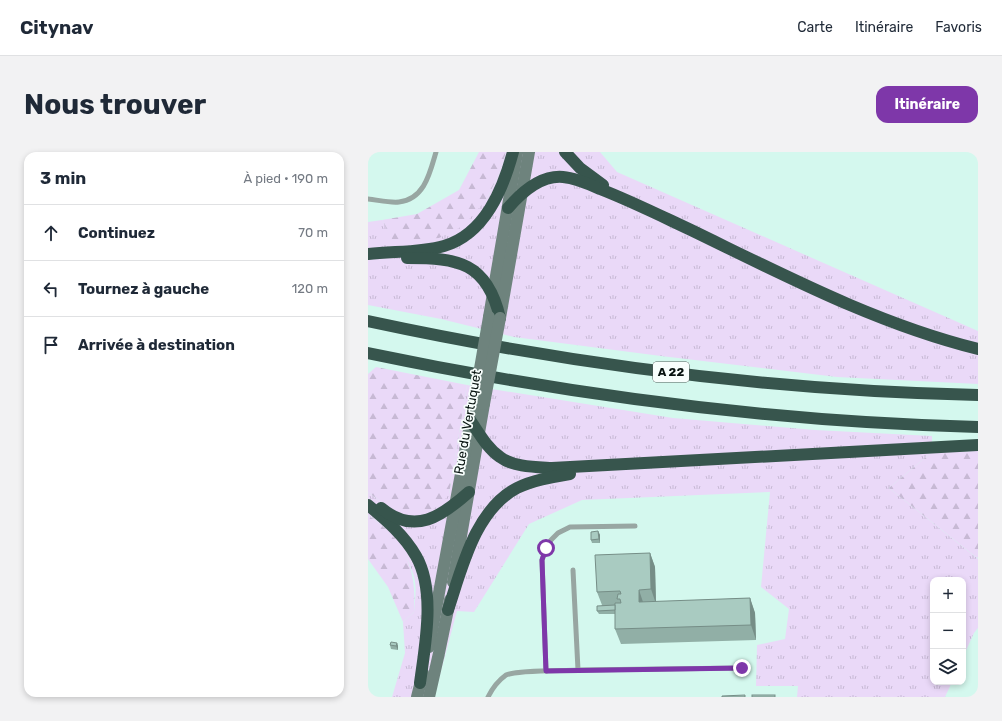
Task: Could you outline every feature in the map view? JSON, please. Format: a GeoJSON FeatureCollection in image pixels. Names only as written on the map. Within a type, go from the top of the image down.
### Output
{"type":"FeatureCollection","features":[{"type":"Feature","properties":{"kind":"highway"},"geometry":{"type":"LineString","coordinates":[[368,254],[432,248],[443,246],[458,240],[474,227],[492,207],[502,189],[514,152]]}},
{"type":"Feature","properties":{"kind":"highway"},"geometry":{"type":"LineString","coordinates":[[565,152],[573,162],[586,173],[626,199]]}},
{"type":"Feature","properties":{"kind":"highway"},"geometry":{"type":"LineString","coordinates":[[508,208],[522,194],[540,181],[555,177],[562,177],[582,182],[626,199],[838,300],[920,332],[978,349]]}},
{"type":"Feature","properties":{"kind":"highway"},"geometry":{"type":"LineString","coordinates":[[368,258],[428,258],[456,261],[464,264],[476,272],[488,286],[493,295]]}},
{"type":"Feature","properties":{"kind":"highway","name":"A 22"},"geometry":{"type":"LineString","coordinates":[[368,321],[509,348],[662,371],[799,385],[880,391],[978,395]]}},
{"type":"Feature","properties":{"kind":"highway"},"geometry":{"type":"LineString","coordinates":[[368,353],[529,384],[693,407],[824,419],[978,427]]}},
{"type":"Feature","properties":{"kind":"highway"},"geometry":{"type":"LineString","coordinates":[[470,420],[488,446],[500,458],[522,466],[552,468],[769,455],[978,445]]}},
{"type":"Feature","properties":{"kind":"highway"},"geometry":{"type":"LineString","coordinates":[[448,610],[476,534],[489,513],[500,500],[516,488],[532,482],[554,476],[618,465]]}},
{"type":"Feature","properties":{"kind":"highway"},"geometry":{"type":"LineString","coordinates":[[368,497],[392,515],[412,522],[436,517],[454,505],[469,492]]}},
{"type":"Feature","properties":{"kind":"highway"},"geometry":{"type":"LineString","coordinates":[[368,505],[400,534],[416,556],[422,570],[426,587],[427,608],[420,683]]}},
{"type":"Feature","properties":{"kind":"street","name":"Rue du Vertuquet"},"geometry":{"type":"LineString","coordinates":[[495,317],[493,295],[517,152]]}},
{"type":"Feature","properties":{"kind":"street","name":"Rue du Vertuquet"},"geometry":{"type":"LineString","coordinates":[[428,697],[448,610],[479,434],[479,403],[495,317],[522,194],[529,152]]}},
{"type":"Feature","properties":{"kind":"street","name":"Rue du Vertuquet"},"geometry":{"type":"LineString","coordinates":[[417,697],[433,629],[470,420],[479,403]]}},
{"type":"Feature","properties":{"kind":"lane"},"geometry":{"type":"LineString","coordinates":[[368,199],[398,202],[413,197],[422,190],[428,180],[436,152]]}},
{"type":"Feature","properties":{"kind":"lane"},"geometry":{"type":"LineString","coordinates":[[546,671],[542,560],[546,548],[558,533],[570,527],[635,526]]}},
{"type":"Feature","properties":{"kind":"lane"},"geometry":{"type":"LineString","coordinates":[[573,570],[578,670]]}},
{"type":"Feature","properties":{"kind":"lane"},"geometry":{"type":"LineString","coordinates":[[488,697],[500,681],[508,674],[578,670],[742,668]]}},
{"type":"Feature","properties":{"kind":"green space"},"geometry":{"type":"Polygon","coordinates":[[[479,152],[506,152],[499,174],[486,200],[463,226],[439,238],[393,241],[382,220],[417,214],[459,190],[479,152]]]}},
{"type":"Feature","properties":{"kind":"green space"},"geometry":{"type":"Polygon","coordinates":[[[506,152],[600,152],[617,172],[978,331],[978,384],[837,377],[514,337],[441,319],[368,305],[368,222],[382,220],[394,241],[486,200],[499,174],[506,152]]]}},
{"type":"Feature","properties":{"kind":"green space"},"geometry":{"type":"Polygon","coordinates":[[[376,367],[467,385],[449,494],[441,504],[427,513],[395,512],[368,492],[368,374],[376,367]]]}},
{"type":"Feature","properties":{"kind":"green space"},"geometry":{"type":"Polygon","coordinates":[[[467,385],[673,418],[815,430],[932,436],[932,452],[889,488],[978,559],[978,628],[966,650],[966,577],[930,577],[930,685],[951,685],[945,697],[797,697],[798,686],[756,686],[757,645],[785,639],[789,609],[761,587],[770,492],[582,500],[529,524],[474,612],[457,611],[434,697],[392,697],[405,653],[403,622],[414,612],[416,594],[415,585],[411,568],[402,550],[390,534],[368,515],[368,492],[395,512],[449,494],[467,385]]]}},
{"type":"Feature","properties":{"kind":"green space"},"geometry":{"type":"Polygon","coordinates":[[[978,451],[977,558],[889,488],[932,452],[978,451]]]}},
{"type":"Feature","properties":{"kind":"green space"},"geometry":{"type":"Polygon","coordinates":[[[368,515],[381,525],[400,545],[411,568],[414,612],[403,622],[388,587],[368,559],[368,515]]]}},
{"type":"Feature","properties":{"kind":"building"},"geometry":{"type":"Polygon","coordinates":[[[598,531],[599,539],[591,540],[591,532],[598,531]]]}},
{"type":"Feature","properties":{"kind":"building"},"geometry":{"type":"Polygon","coordinates":[[[650,553],[651,589],[639,590],[639,602],[750,598],[751,625],[615,629],[615,603],[621,603],[620,599],[617,599],[618,594],[621,594],[620,591],[597,592],[595,555],[650,553]]]}},
{"type":"Feature","properties":{"kind":"building"},"geometry":{"type":"Polygon","coordinates":[[[615,605],[615,610],[597,611],[597,606],[615,605]]]}},
{"type":"Feature","properties":{"kind":"building"},"geometry":{"type":"Polygon","coordinates":[[[391,642],[397,643],[396,646],[390,645],[391,642]]]}},
{"type":"Feature","properties":{"kind":"building"},"geometry":{"type":"Polygon","coordinates":[[[745,695],[745,697],[722,697],[722,696],[745,695]]]}},
{"type":"Feature","properties":{"kind":"building"},"geometry":{"type":"Polygon","coordinates":[[[752,695],[775,695],[775,697],[752,697],[752,695]]]}},
{"type":"Feature","properties":{"kind":"route"},"geometry":{"type":"LineString","coordinates":[[546,548],[542,560],[546,671],[742,668]]}}]}
